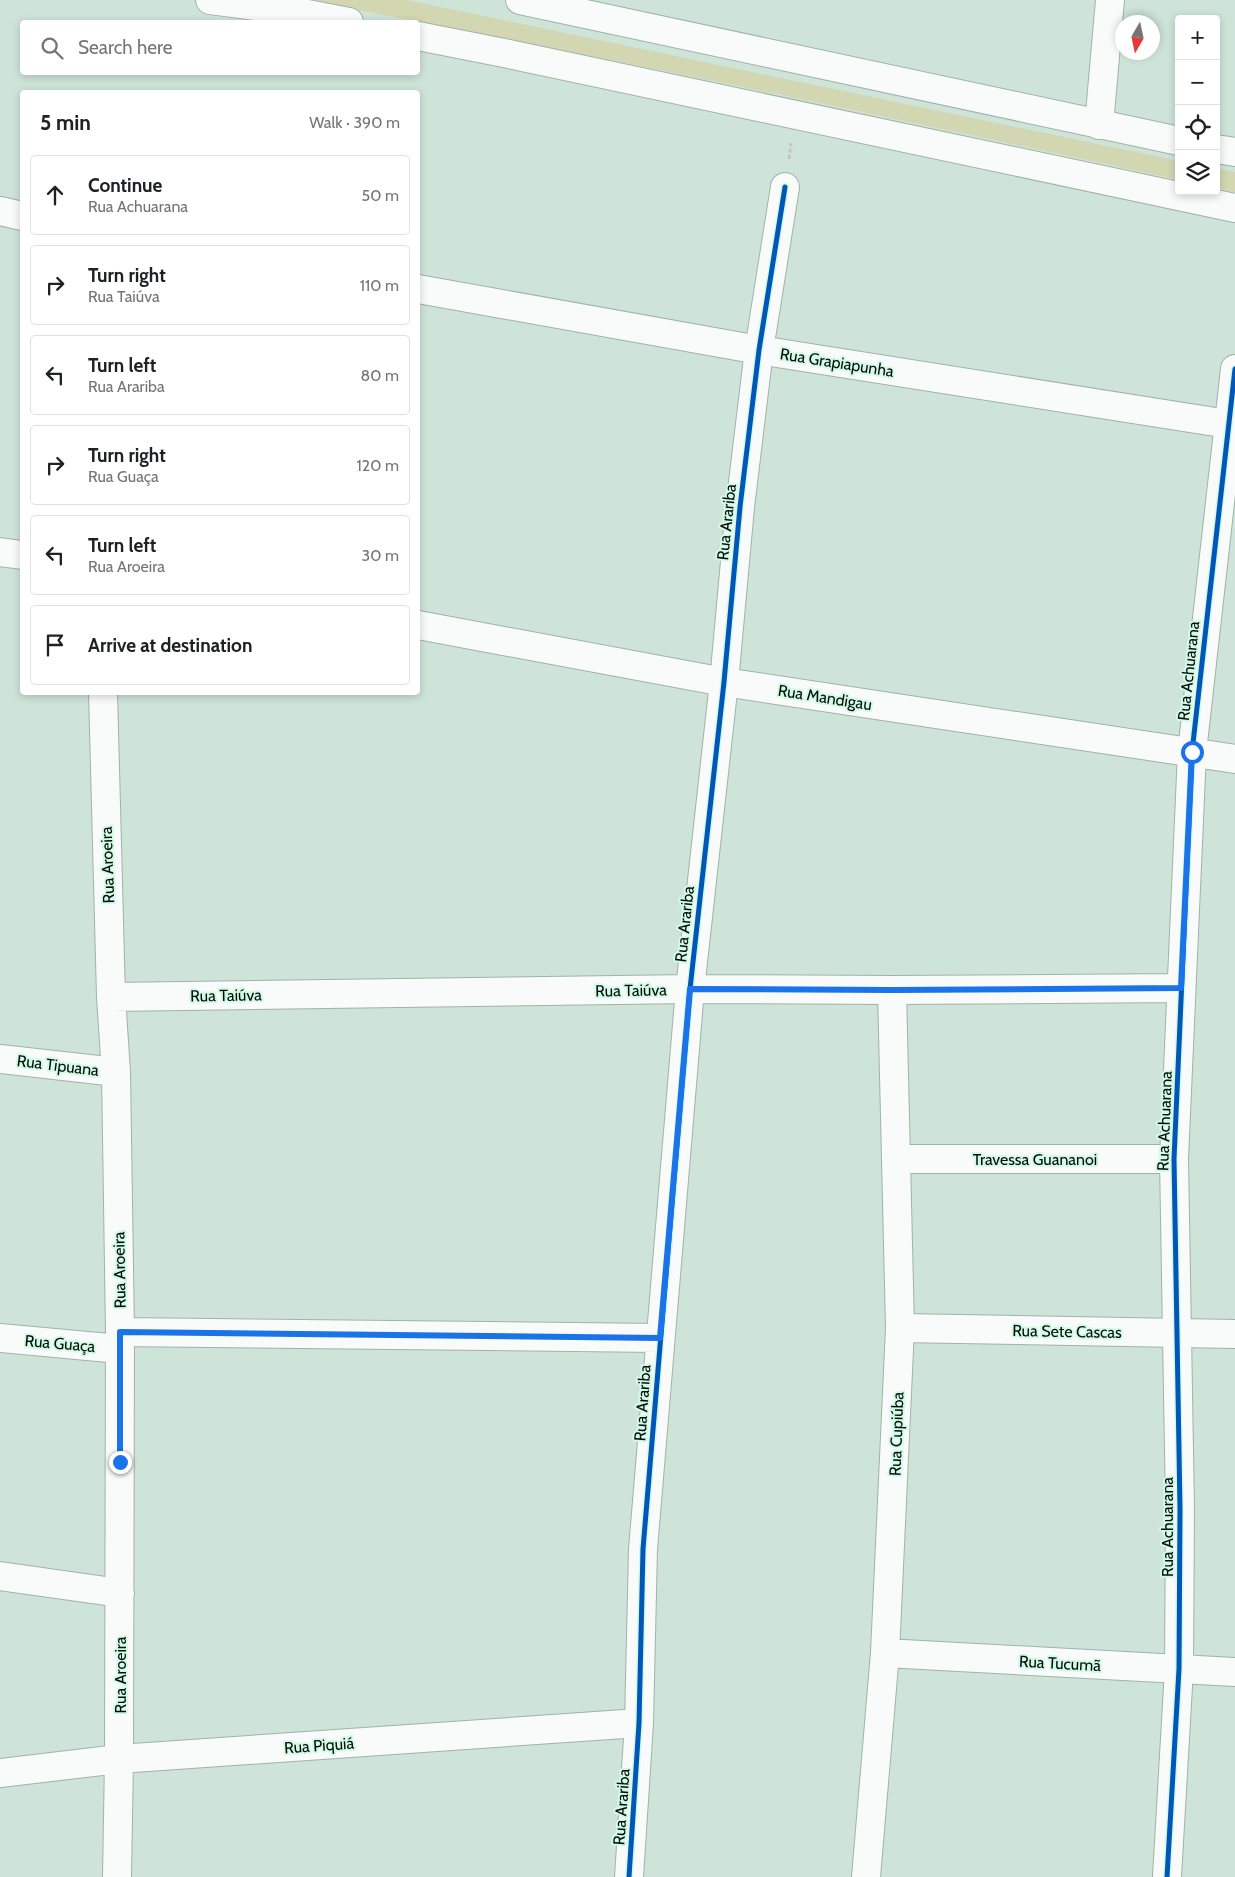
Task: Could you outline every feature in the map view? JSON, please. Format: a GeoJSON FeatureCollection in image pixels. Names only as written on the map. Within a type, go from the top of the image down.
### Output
{"type":"FeatureCollection","features":[{"type":"Feature","properties":{"kind":"street"},"geometry":{"type":"LineString","coordinates":[[210,0],[292,11],[339,20]]}},
{"type":"Feature","properties":{"kind":"street"},"geometry":{"type":"LineString","coordinates":[[520,0],[1175,140]]}},
{"type":"Feature","properties":{"kind":"street"},"geometry":{"type":"LineString","coordinates":[[1098,125],[1110,0]]}},
{"type":"Feature","properties":{"kind":"street"},"geometry":{"type":"LineString","coordinates":[[420,36],[1235,208]]}},
{"type":"Feature","properties":{"kind":"street"},"geometry":{"type":"LineString","coordinates":[[1220,150],[1235,152]]}},
{"type":"Feature","properties":{"kind":"street","name":"Rua Arariba"},"geometry":{"type":"LineString","coordinates":[[629,1877],[639,1723],[643,1549],[690,989],[724,682],[740,507],[759,350],[785,187]]}},
{"type":"Feature","properties":{"kind":"street"},"geometry":{"type":"LineString","coordinates":[[0,211],[20,216]]}},
{"type":"Feature","properties":{"kind":"street","name":"Rua Grapiapunha"},"geometry":{"type":"LineString","coordinates":[[420,289],[759,350],[1228,424]]}},
{"type":"Feature","properties":{"kind":"street","name":"Rua Achuarana"},"geometry":{"type":"LineString","coordinates":[[1166,1877],[1179,1669],[1180,1509],[1174,1159],[1181,988],[1192,752],[1235,369]]}},
{"type":"Feature","properties":{"kind":"street"},"geometry":{"type":"LineString","coordinates":[[0,552],[20,556]]}},
{"type":"Feature","properties":{"kind":"street","name":"Rua Mandigau"},"geometry":{"type":"LineString","coordinates":[[420,625],[724,682],[1235,759]]}},
{"type":"Feature","properties":{"kind":"street","name":"Rua Aroeira"},"geometry":{"type":"LineString","coordinates":[[103,695],[111,997],[116,1072],[120,1340],[117,1877]]}},
{"type":"Feature","properties":{"kind":"street","name":"Rua Taiúva"},"geometry":{"type":"LineString","coordinates":[[111,997],[690,989],[1181,988]]}},
{"type":"Feature","properties":{"kind":"street","name":"Rua Cupiúba"},"geometry":{"type":"LineString","coordinates":[[866,1877],[886,1653],[900,1328],[892,990]]}},
{"type":"Feature","properties":{"kind":"street","name":"Rua Tipuana"},"geometry":{"type":"LineString","coordinates":[[0,1058],[116,1072]]}},
{"type":"Feature","properties":{"kind":"street","name":"Travessa Guananoi"},"geometry":{"type":"LineString","coordinates":[[896,1160],[1174,1159]]}},
{"type":"Feature","properties":{"kind":"street","name":"Rua Sete Cascas"},"geometry":{"type":"LineString","coordinates":[[900,1328],[1235,1334]]}},
{"type":"Feature","properties":{"kind":"street","name":"Rua Guaça"},"geometry":{"type":"LineString","coordinates":[[0,1338],[120,1340],[660,1338]]}},
{"type":"Feature","properties":{"kind":"street"},"geometry":{"type":"LineString","coordinates":[[0,1576],[120,1593]]}},
{"type":"Feature","properties":{"kind":"street","name":"Rua Tucumã"},"geometry":{"type":"LineString","coordinates":[[886,1653],[1235,1672]]}},
{"type":"Feature","properties":{"kind":"street","name":"Rua Piquiá"},"geometry":{"type":"LineString","coordinates":[[0,1773],[119,1759],[639,1723]]}},
{"type":"Feature","properties":{"kind":"path"},"geometry":{"type":"LineString","coordinates":[[785,187],[795,114]]}},
{"type":"Feature","properties":{"kind":"green space"},"geometry":{"type":"Polygon","coordinates":[[[305,0],[407,0],[1175,160],[1175,179],[742,87],[420,22],[420,20],[409,20],[305,0]]]}},
{"type":"Feature","properties":{"kind":"green space"},"geometry":{"type":"Polygon","coordinates":[[[1220,169],[1235,172],[1235,192],[1220,189],[1220,169]]]}},
{"type":"Feature","properties":{"kind":"cycle path"},"geometry":{"type":"LineString","coordinates":[[629,1877],[639,1723],[643,1549],[690,989],[724,682],[740,507],[759,350],[785,187]]}},
{"type":"Feature","properties":{"kind":"cycle path"},"geometry":{"type":"LineString","coordinates":[[1167,1877],[1179,1669],[1180,1509],[1174,1159],[1192,752],[1235,369]]}},
{"type":"Feature","properties":{"kind":"route"},"geometry":{"type":"LineString","coordinates":[[120,1462],[120,1332],[660,1338],[690,989],[1181,988],[1192,752]]}}]}
